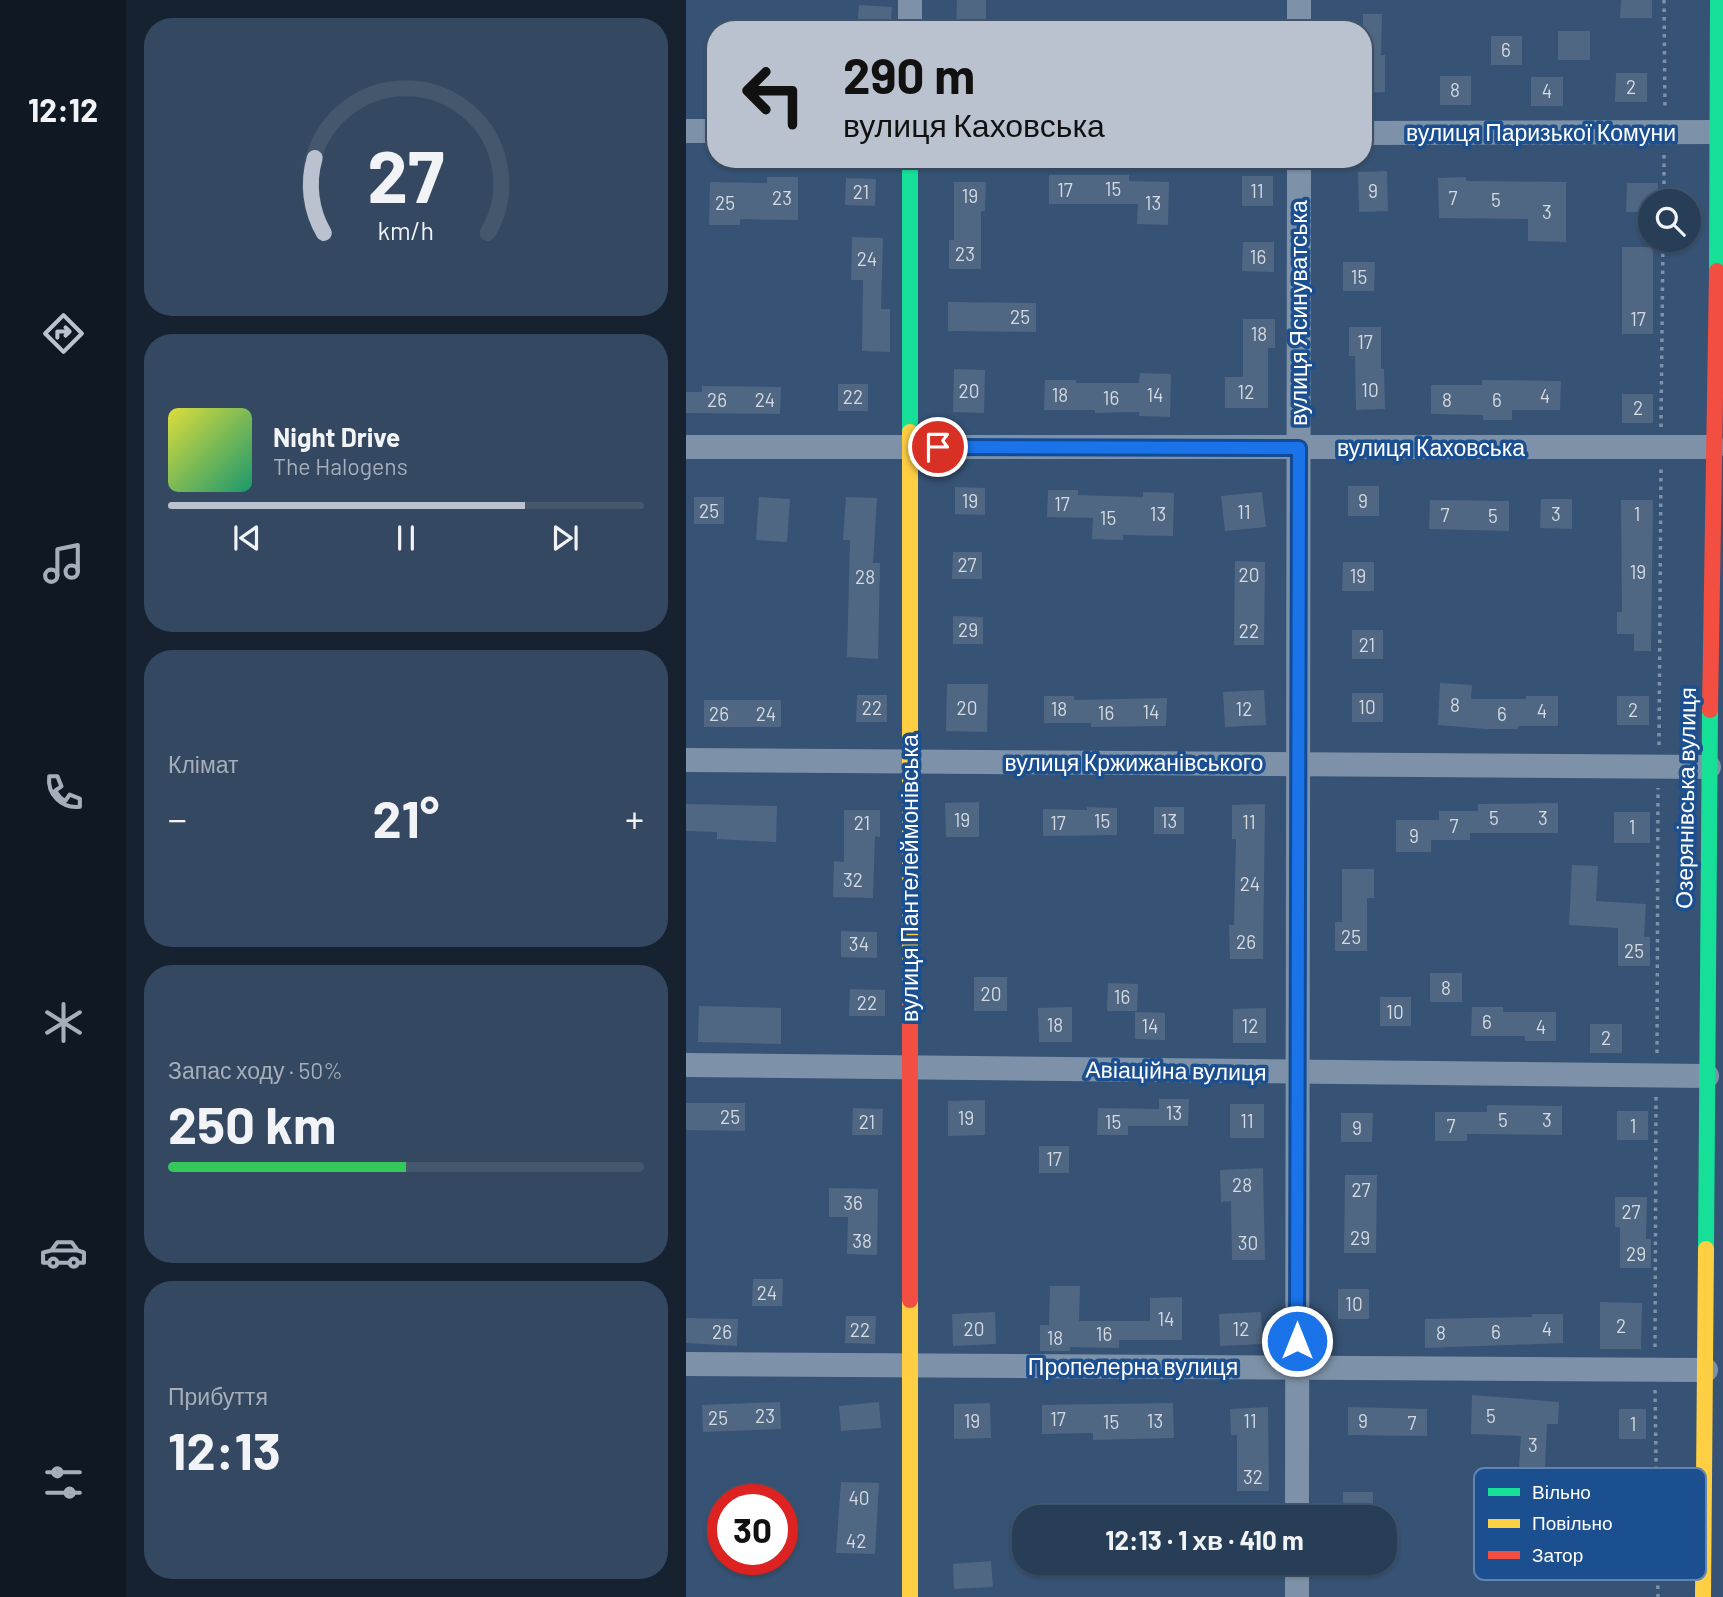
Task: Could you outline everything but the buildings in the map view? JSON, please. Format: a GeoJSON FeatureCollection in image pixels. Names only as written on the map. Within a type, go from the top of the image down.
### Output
{"type":"FeatureCollection","features":[{"type":"Feature","properties":{"kind":"street"},"geometry":{"type":"LineString","coordinates":[[910,0],[910,21]]}},
{"type":"Feature","properties":{"kind":"street"},"geometry":{"type":"LineString","coordinates":[[1299,0],[1299,21]]}},
{"type":"Feature","properties":{"kind":"street","name":"Озерянівська вулиця"},"geometry":{"type":"LineString","coordinates":[[1705,1468],[1709,767],[1719,131],[1718,0]]}},
{"type":"Feature","properties":{"kind":"street"},"geometry":{"type":"LineString","coordinates":[[686,131],[707,131]]}},
{"type":"Feature","properties":{"kind":"street","name":"вулиця Паризької Комуни"},"geometry":{"type":"LineString","coordinates":[[1372,133],[1719,131]]}},
{"type":"Feature","properties":{"kind":"street","name":"вулиця Пантелеймонівська"},"geometry":{"type":"LineString","coordinates":[[910,168],[910,1597]]}},
{"type":"Feature","properties":{"kind":"street","name":"вулиця Ясинуватська"},"geometry":{"type":"LineString","coordinates":[[1297,1505],[1299,168]]}},
{"type":"Feature","properties":{"kind":"street","name":"вулиця Каховська"},"geometry":{"type":"LineString","coordinates":[[686,447],[1714,447]]}},
{"type":"Feature","properties":{"kind":"street","name":"вулиця Кржижанівського"},"geometry":{"type":"LineString","coordinates":[[686,761],[1709,767]]}},
{"type":"Feature","properties":{"kind":"street","name":"Авіаційна вулиця"},"geometry":{"type":"LineString","coordinates":[[686,1065],[1707,1076]]}},
{"type":"Feature","properties":{"kind":"street","name":"Пропелерна вулиця"},"geometry":{"type":"LineString","coordinates":[[686,1364],[1706,1370]]}},
{"type":"Feature","properties":{"kind":"street"},"geometry":{"type":"LineString","coordinates":[[1297,1575],[1297,1597]]}},
{"type":"Feature","properties":{"kind":"path"},"geometry":{"type":"LineString","coordinates":[[1664,0],[1664,189]]}},
{"type":"Feature","properties":{"kind":"path"},"geometry":{"type":"LineString","coordinates":[[1656,1468],[1656,1076],[1664,252]]}},
{"type":"Feature","properties":{"kind":"traffic: fast"},"geometry":{"type":"LineString","coordinates":[[1717,271],[1718,0]]}},
{"type":"Feature","properties":{"kind":"traffic: fast"},"geometry":{"type":"LineString","coordinates":[[910,168],[910,432]]}},
{"type":"Feature","properties":{"kind":"traffic: fast"},"geometry":{"type":"LineString","coordinates":[[1706,1249],[1710,710]]}},
{"type":"Feature","properties":{"kind":"traffic: slow"},"geometry":{"type":"LineString","coordinates":[[910,432],[910,986]]}},
{"type":"Feature","properties":{"kind":"traffic: slow"},"geometry":{"type":"LineString","coordinates":[[1704,1468],[1706,1249]]}},
{"type":"Feature","properties":{"kind":"traffic: slow"},"geometry":{"type":"LineString","coordinates":[[910,1300],[910,1597]]}},
{"type":"Feature","properties":{"kind":"traffic: slow"},"geometry":{"type":"LineString","coordinates":[[1703,1580],[1703,1597]]}},
{"type":"Feature","properties":{"kind":"traffic: jam"},"geometry":{"type":"LineString","coordinates":[[1710,710],[1717,271]]}},
{"type":"Feature","properties":{"kind":"traffic: jam"},"geometry":{"type":"LineString","coordinates":[[910,986],[910,1300]]}},
{"type":"Feature","properties":{"kind":"route"},"geometry":{"type":"LineString","coordinates":[[938,447],[1299,448],[1297,1341]]}}]}
